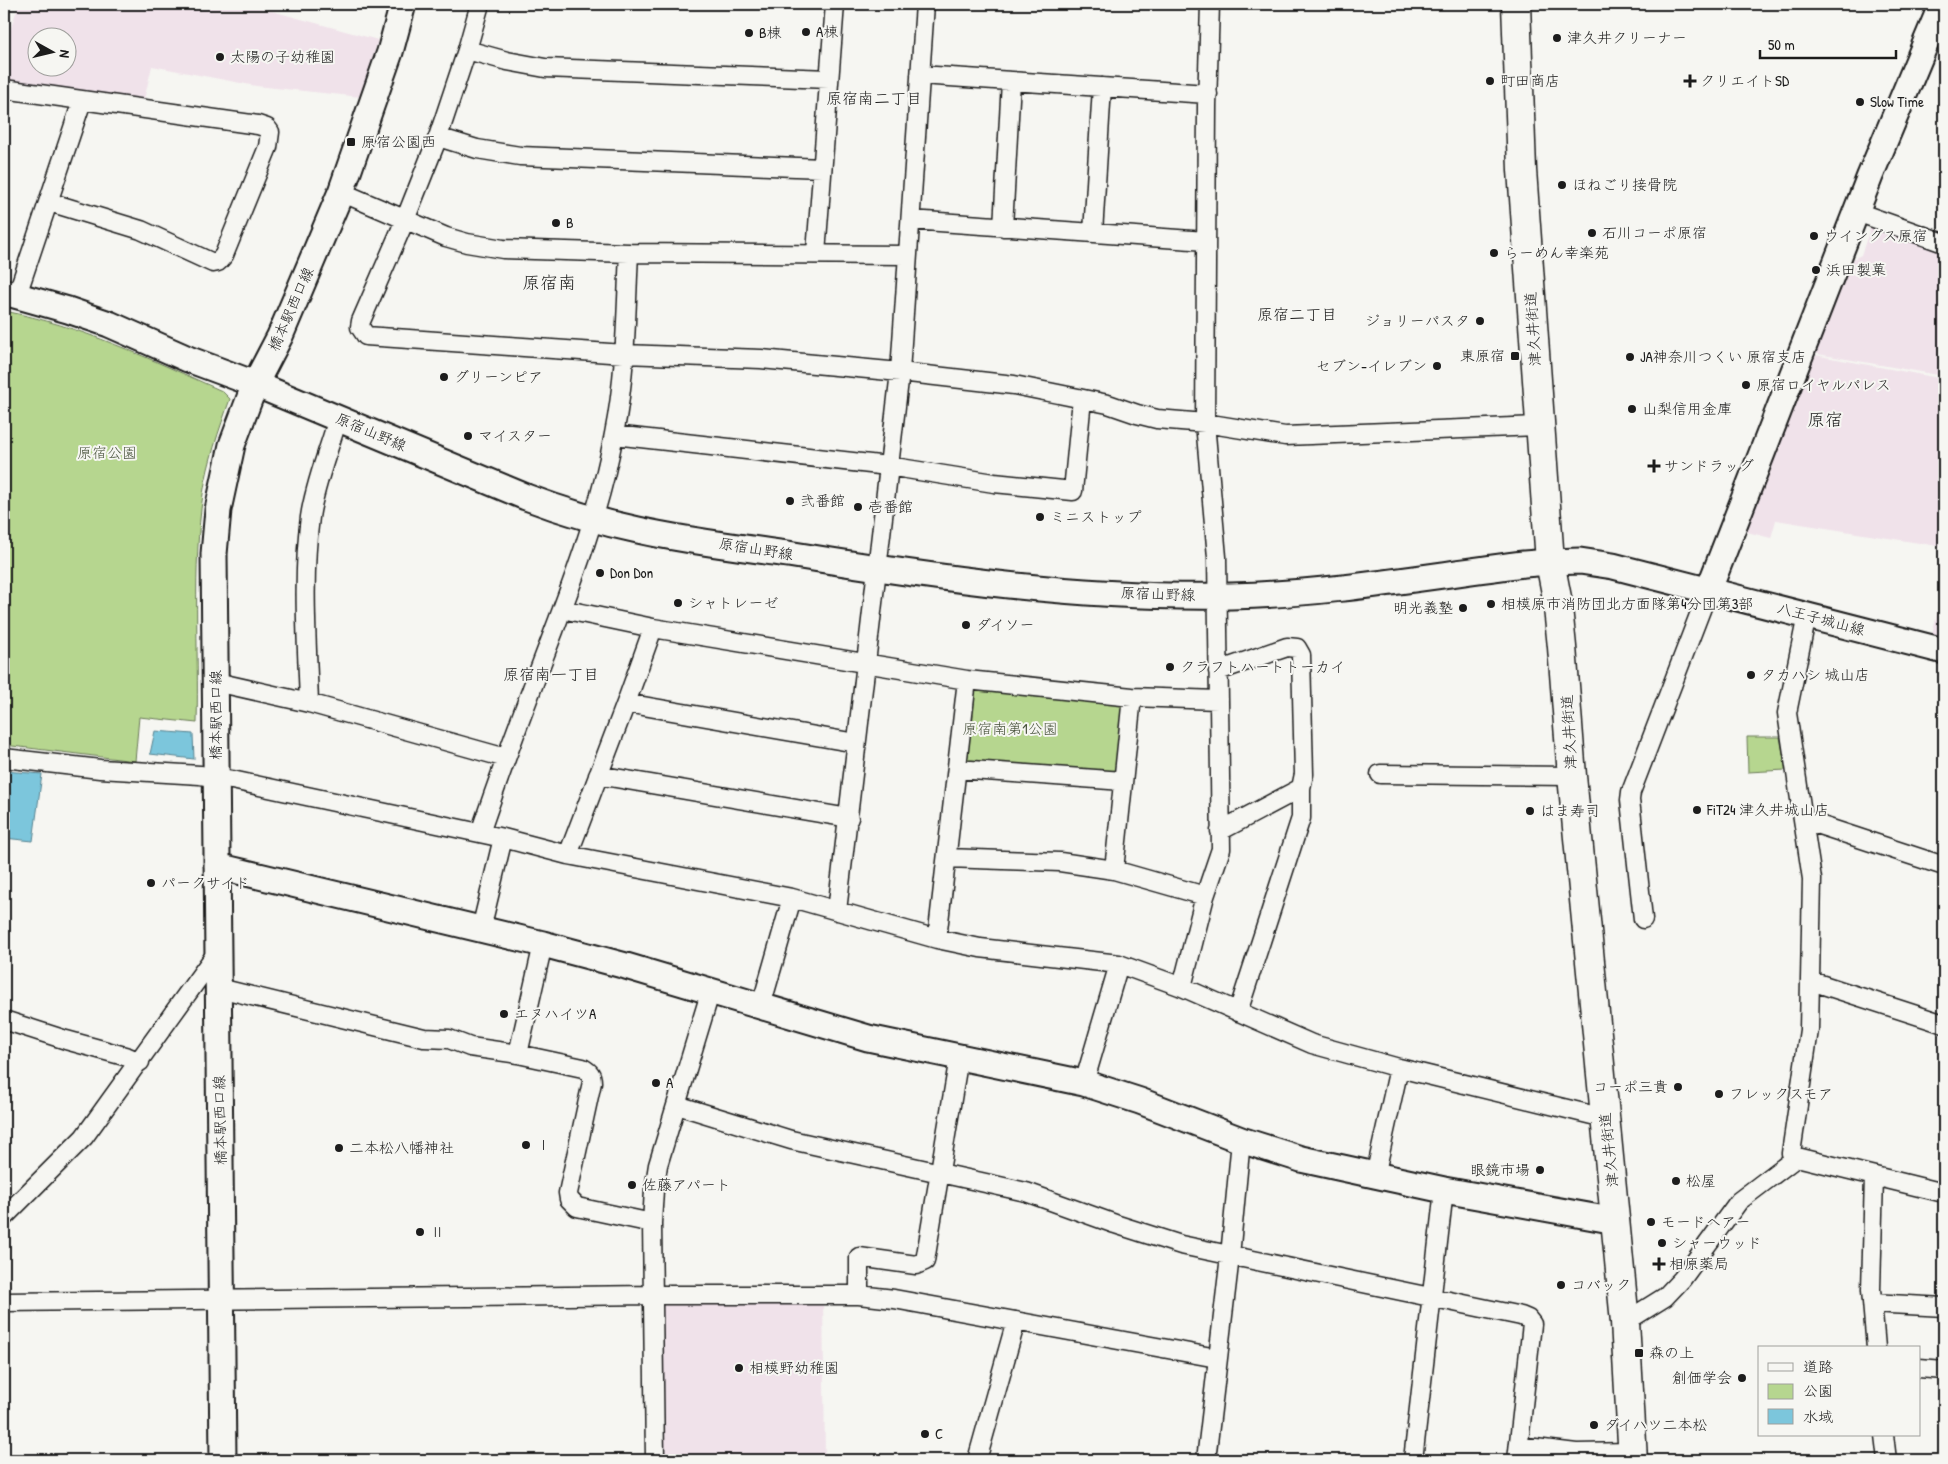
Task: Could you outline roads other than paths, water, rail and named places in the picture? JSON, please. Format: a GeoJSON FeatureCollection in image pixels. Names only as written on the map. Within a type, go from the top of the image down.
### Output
{"type":"FeatureCollection","features":[{"type":"Feature","properties":{"kind":"highway","name":"津久井街道"},"geometry":{"type":"LineString","coordinates":[[1516,4],[1522,170],[1550,562],[1562,639],[1572,776],[1625,1322],[1633,1456]]}},
{"type":"Feature","properties":{"kind":"street","name":"橋本駅西口線"},"geometry":{"type":"LineString","coordinates":[[223,1460],[214,554],[218,510],[232,445],[255,384],[280,336],[341,192],[390,52],[401,4]]}},
{"type":"Feature","properties":{"kind":"street"},"geometry":{"type":"LineString","coordinates":[[480,4],[438,137],[405,220],[361,321],[362,332],[366,336],[624,354],[761,359],[900,372],[1014,385],[1082,399],[1152,417],[1205,423],[1285,436],[1540,426]]}},
{"type":"Feature","properties":{"kind":"street"},"geometry":{"type":"LineString","coordinates":[[816,253],[835,4]]}},
{"type":"Feature","properties":{"kind":"street"},"geometry":{"type":"LineString","coordinates":[[837,911],[900,372],[925,4]]}},
{"type":"Feature","properties":{"kind":"street"},"geometry":{"type":"LineString","coordinates":[[1182,987],[1206,896],[1221,849],[1214,514],[1205,423],[1210,4]]}},
{"type":"Feature","properties":{"kind":"street"},"geometry":{"type":"LineString","coordinates":[[1643,919],[1630,800],[1631,792],[1857,212],[1942,4]]}},
{"type":"Feature","properties":{"kind":"street"},"geometry":{"type":"LineString","coordinates":[[467,50],[545,68],[829,79]]}},
{"type":"Feature","properties":{"kind":"street"},"geometry":{"type":"LineString","coordinates":[[920,74],[1208,94]]}},
{"type":"Feature","properties":{"kind":"street"},"geometry":{"type":"LineString","coordinates":[[1003,226],[1011,81]]}},
{"type":"Feature","properties":{"kind":"street"},"geometry":{"type":"LineString","coordinates":[[1093,233],[1102,87]]}},
{"type":"Feature","properties":{"kind":"street"},"geometry":{"type":"LineString","coordinates":[[4,89],[263,126],[270,132],[271,138],[224,256],[218,262],[213,263],[142,230],[49,202]]}},
{"type":"Feature","properties":{"kind":"street"},"geometry":{"type":"LineString","coordinates":[[10,293],[49,202],[82,101]]}},
{"type":"Feature","properties":{"kind":"street"},"geometry":{"type":"LineString","coordinates":[[438,137],[477,149],[520,156],[822,168]]}},
{"type":"Feature","properties":{"kind":"street"},"geometry":{"type":"LineString","coordinates":[[341,192],[446,237],[488,247],[518,250],[629,253],[908,255]]}},
{"type":"Feature","properties":{"kind":"street"},"geometry":{"type":"LineString","coordinates":[[1857,212],[1944,243]]}},
{"type":"Feature","properties":{"kind":"street"},"geometry":{"type":"LineString","coordinates":[[911,220],[1206,241]]}},
{"type":"Feature","properties":{"kind":"street"},"geometry":{"type":"LineString","coordinates":[[480,834],[594,519],[614,435],[621,394],[629,253]]}},
{"type":"Feature","properties":{"kind":"street","name":"原宿山野線"},"geometry":{"type":"LineString","coordinates":[[10,293],[88,316],[188,359],[255,384],[526,497],[594,519],[640,531],[877,569],[995,585],[1065,591],[1217,596],[1294,592],[1550,562]]}},
{"type":"Feature","properties":{"kind":"street"},"geometry":{"type":"LineString","coordinates":[[614,435],[888,466],[994,483],[1072,491],[1082,399]]}},
{"type":"Feature","properties":{"kind":"street"},"geometry":{"type":"LineString","coordinates":[[309,703],[306,611],[310,516],[338,418]]}},
{"type":"Feature","properties":{"kind":"street","name":"八王子城山線"},"geometry":{"type":"LineString","coordinates":[[1550,562],[1580,561],[1613,566],[1709,589],[1944,651]]}},
{"type":"Feature","properties":{"kind":"street"},"geometry":{"type":"LineString","coordinates":[[562,609],[652,628],[967,680],[1132,697],[1218,700]]}},
{"type":"Feature","properties":{"kind":"street"},"geometry":{"type":"LineString","coordinates":[[1807,615],[1787,713],[1812,878],[1809,1030],[1791,1153],[1797,1158],[1944,1193]]}},
{"type":"Feature","properties":{"kind":"street"},"geometry":{"type":"LineString","coordinates":[[568,855],[626,703],[652,628]]}},
{"type":"Feature","properties":{"kind":"street"},"geometry":{"type":"LineString","coordinates":[[1218,671],[1292,646],[1299,650],[1301,655],[1304,774],[1301,788],[1301,818],[1238,1012]]}},
{"type":"Feature","properties":{"kind":"street"},"geometry":{"type":"LineString","coordinates":[[937,939],[967,680]]}},
{"type":"Feature","properties":{"kind":"street"},"geometry":{"type":"LineString","coordinates":[[216,682],[309,703],[506,758]]}},
{"type":"Feature","properties":{"kind":"street"},"geometry":{"type":"LineString","coordinates":[[1114,870],[1132,697]]}},
{"type":"Feature","properties":{"kind":"street"},"geometry":{"type":"LineString","coordinates":[[626,703],[856,743]]}},
{"type":"Feature","properties":{"kind":"street"},"geometry":{"type":"LineString","coordinates":[[4,758],[216,777],[503,838],[568,855],[792,898],[937,939],[989,949],[1119,964],[1182,987],[1312,1044],[1399,1068],[1592,1115],[1605,1115]]}},
{"type":"Feature","properties":{"kind":"street"},"geometry":{"type":"LineString","coordinates":[[957,769],[1123,781]]}},
{"type":"Feature","properties":{"kind":"street"},"geometry":{"type":"LineString","coordinates":[[1380,774],[1572,776]]}},
{"type":"Feature","properties":{"kind":"street"},"geometry":{"type":"LineString","coordinates":[[598,775],[849,818]]}},
{"type":"Feature","properties":{"kind":"street"},"geometry":{"type":"LineString","coordinates":[[1220,831],[1301,788]]}},
{"type":"Feature","properties":{"kind":"street"},"geometry":{"type":"LineString","coordinates":[[1804,820],[1944,866]]}},
{"type":"Feature","properties":{"kind":"street"},"geometry":{"type":"LineString","coordinates":[[481,929],[503,838]]}},
{"type":"Feature","properties":{"kind":"street"},"geometry":{"type":"LineString","coordinates":[[946,858],[1060,862],[1114,870],[1206,896]]}},
{"type":"Feature","properties":{"kind":"street"},"geometry":{"type":"LineString","coordinates":[[217,866],[542,944],[711,990],[868,1038],[1084,1083],[1140,1101],[1241,1140],[1301,1160],[1444,1190],[1616,1221]]}},
{"type":"Feature","properties":{"kind":"street"},"geometry":{"type":"LineString","coordinates":[[761,1006],[792,898]]}},
{"type":"Feature","properties":{"kind":"street"},"geometry":{"type":"LineString","coordinates":[[518,1054],[542,944]]}},
{"type":"Feature","properties":{"kind":"street"},"geometry":{"type":"LineString","coordinates":[[4,1217],[84,1137],[140,1062],[213,958],[218,958]]}},
{"type":"Feature","properties":{"kind":"street"},"geometry":{"type":"LineString","coordinates":[[1084,1083],[1119,964]]}},
{"type":"Feature","properties":{"kind":"street"},"geometry":{"type":"LineString","coordinates":[[1811,981],[1944,1024]]}},
{"type":"Feature","properties":{"kind":"street"},"geometry":{"type":"LineString","coordinates":[[219,988],[416,1036],[449,1039],[470,1047],[518,1054],[583,1068],[589,1071],[592,1076],[592,1082],[568,1193],[569,1199],[577,1207],[652,1223]]}},
{"type":"Feature","properties":{"kind":"street"},"geometry":{"type":"LineString","coordinates":[[655,1460],[652,1223],[654,1190],[658,1165],[711,990]]}},
{"type":"Feature","properties":{"kind":"street"},"geometry":{"type":"LineString","coordinates":[[4,1020],[66,1040],[128,1056],[140,1062]]}},
{"type":"Feature","properties":{"kind":"street"},"geometry":{"type":"LineString","coordinates":[[859,1295],[859,1257],[916,1266],[925,1261],[959,1057]]}},
{"type":"Feature","properties":{"kind":"street"},"geometry":{"type":"LineString","coordinates":[[1375,1176],[1399,1068]]}},
{"type":"Feature","properties":{"kind":"street"},"geometry":{"type":"LineString","coordinates":[[677,1105],[791,1140],[1026,1192],[1158,1239],[1230,1256],[1522,1316],[1532,1324],[1518,1453],[1576,1453],[1633,1456]]}},
{"type":"Feature","properties":{"kind":"street"},"geometry":{"type":"LineString","coordinates":[[1206,1460],[1230,1256],[1241,1140]]}},
{"type":"Feature","properties":{"kind":"street"},"geometry":{"type":"LineString","coordinates":[[1625,1322],[1665,1297],[1682,1279],[1739,1201],[1797,1158]]}},
{"type":"Feature","properties":{"kind":"street"},"geometry":{"type":"LineString","coordinates":[[1874,1176],[1871,1260],[1876,1346]]}},
{"type":"Feature","properties":{"kind":"street"},"geometry":{"type":"LineString","coordinates":[[1413,1460],[1444,1190]]}},
{"type":"Feature","properties":{"kind":"street"},"geometry":{"type":"LineString","coordinates":[[4,1302],[653,1295],[859,1295],[894,1299],[1217,1358]]}},
{"type":"Feature","properties":{"kind":"street"},"geometry":{"type":"LineString","coordinates":[[1872,1304],[1944,1307]]}},
{"type":"Feature","properties":{"kind":"street"},"geometry":{"type":"LineString","coordinates":[[977,1460],[1016,1321]]}},
{"type":"Feature","properties":{"kind":"street"},"geometry":{"type":"LineString","coordinates":[[1920,1368],[1944,1370]]}},
{"type":"Feature","properties":{"kind":"street"},"geometry":{"type":"LineString","coordinates":[[1884,1436],[1886,1460]]}},
{"type":"Feature","properties":{"kind":"water"},"geometry":{"type":"Polygon","coordinates":[[[155,731],[193,734],[194,759],[150,754],[155,731]]]}},
{"type":"Feature","properties":{"kind":"water"},"geometry":{"type":"Polygon","coordinates":[[[4,771],[42,774],[33,841],[4,838],[4,771]]]}},
{"type":"Feature","properties":{"kind":"place","name":"A棟"},"geometry":{"type":"Point","coordinates":[806,32]}},
{"type":"Feature","properties":{"kind":"place","name":"B棟"},"geometry":{"type":"Point","coordinates":[749,33]}},
{"type":"Feature","properties":{"kind":"place","name":"津久井クリーナー"},"geometry":{"type":"Point","coordinates":[1557,38]}},
{"type":"Feature","properties":{"kind":"place","name":"太陽の子幼稚園"},"geometry":{"type":"Point","coordinates":[220,57]}},
{"type":"Feature","properties":{"kind":"place","name":"町田商店"},"geometry":{"type":"Point","coordinates":[1490,81]}},
{"type":"Feature","properties":{"kind":"place","name":"クリエイトSD"},"geometry":{"type":"Point","coordinates":[1690,81]}},
{"type":"Feature","properties":{"kind":"place","name":"Slow Time"},"geometry":{"type":"Point","coordinates":[1860,102]}},
{"type":"Feature","properties":{"kind":"place","name":"原宿公園西"},"geometry":{"type":"Point","coordinates":[351,142]}},
{"type":"Feature","properties":{"kind":"place","name":"ほねごり接骨院"},"geometry":{"type":"Point","coordinates":[1562,185]}},
{"type":"Feature","properties":{"kind":"place","name":"B"},"geometry":{"type":"Point","coordinates":[556,223]}},
{"type":"Feature","properties":{"kind":"place","name":"石川コーポ原宿"},"geometry":{"type":"Point","coordinates":[1592,233]}},
{"type":"Feature","properties":{"kind":"place","name":"ウイングス原宿"},"geometry":{"type":"Point","coordinates":[1814,236]}},
{"type":"Feature","properties":{"kind":"place","name":"らーめん幸楽苑"},"geometry":{"type":"Point","coordinates":[1494,253]}},
{"type":"Feature","properties":{"kind":"place","name":"浜田製菓"},"geometry":{"type":"Point","coordinates":[1816,270]}},
{"type":"Feature","properties":{"kind":"place","name":"ジョリーパスタ"},"geometry":{"type":"Point","coordinates":[1480,321]}},
{"type":"Feature","properties":{"kind":"place","name":"東原宿"},"geometry":{"type":"Point","coordinates":[1515,356]}},
{"type":"Feature","properties":{"kind":"place","name":"JA神奈川つくい 原宿支店"},"geometry":{"type":"Point","coordinates":[1630,357]}},
{"type":"Feature","properties":{"kind":"place","name":"セブン-イレブン"},"geometry":{"type":"Point","coordinates":[1437,366]}},
{"type":"Feature","properties":{"kind":"place","name":"グリーンピア"},"geometry":{"type":"Point","coordinates":[444,377]}},
{"type":"Feature","properties":{"kind":"place","name":"原宿ロイヤルパレス"},"geometry":{"type":"Point","coordinates":[1746,385]}},
{"type":"Feature","properties":{"kind":"place","name":"山梨信用金庫"},"geometry":{"type":"Point","coordinates":[1632,409]}},
{"type":"Feature","properties":{"kind":"place","name":"マイスター"},"geometry":{"type":"Point","coordinates":[468,436]}},
{"type":"Feature","properties":{"kind":"place","name":"サンドラッグ"},"geometry":{"type":"Point","coordinates":[1654,466]}},
{"type":"Feature","properties":{"kind":"place","name":"弐番館"},"geometry":{"type":"Point","coordinates":[790,501]}},
{"type":"Feature","properties":{"kind":"place","name":"壱番館"},"geometry":{"type":"Point","coordinates":[858,507]}},
{"type":"Feature","properties":{"kind":"place","name":"ミニストップ"},"geometry":{"type":"Point","coordinates":[1040,517]}},
{"type":"Feature","properties":{"kind":"place","name":"Don Don"},"geometry":{"type":"Point","coordinates":[600,573]}},
{"type":"Feature","properties":{"kind":"place","name":"シャトレーゼ"},"geometry":{"type":"Point","coordinates":[678,603]}},
{"type":"Feature","properties":{"kind":"place","name":"相模原市消防団北方面隊第4分団第3部"},"geometry":{"type":"Point","coordinates":[1491,604]}},
{"type":"Feature","properties":{"kind":"place","name":"明光義塾"},"geometry":{"type":"Point","coordinates":[1463,608]}},
{"type":"Feature","properties":{"kind":"place","name":"ダイソー"},"geometry":{"type":"Point","coordinates":[966,625]}},
{"type":"Feature","properties":{"kind":"place","name":"クラフトハートトーカイ"},"geometry":{"type":"Point","coordinates":[1170,667]}},
{"type":"Feature","properties":{"kind":"place","name":"タカハシ 城山店"},"geometry":{"type":"Point","coordinates":[1751,675]}},
{"type":"Feature","properties":{"kind":"place","name":"FiT24 津久井城山店"},"geometry":{"type":"Point","coordinates":[1697,810]}},
{"type":"Feature","properties":{"kind":"place","name":"はま寿司"},"geometry":{"type":"Point","coordinates":[1530,811]}},
{"type":"Feature","properties":{"kind":"place","name":"パークサイド"},"geometry":{"type":"Point","coordinates":[151,883]}},
{"type":"Feature","properties":{"kind":"place","name":"エヌハイツA"},"geometry":{"type":"Point","coordinates":[504,1014]}},
{"type":"Feature","properties":{"kind":"place","name":"A"},"geometry":{"type":"Point","coordinates":[656,1083]}},
{"type":"Feature","properties":{"kind":"place","name":"コーポ三貴"},"geometry":{"type":"Point","coordinates":[1678,1087]}},
{"type":"Feature","properties":{"kind":"place","name":"フレックスモア"},"geometry":{"type":"Point","coordinates":[1719,1094]}},
{"type":"Feature","properties":{"kind":"place","name":"Ⅰ"},"geometry":{"type":"Point","coordinates":[526,1145]}},
{"type":"Feature","properties":{"kind":"place","name":"二本松八幡神社"},"geometry":{"type":"Point","coordinates":[339,1148]}},
{"type":"Feature","properties":{"kind":"place","name":"眼鏡市場"},"geometry":{"type":"Point","coordinates":[1540,1170]}},
{"type":"Feature","properties":{"kind":"place","name":"松屋"},"geometry":{"type":"Point","coordinates":[1676,1181]}},
{"type":"Feature","properties":{"kind":"place","name":"佐藤アパート"},"geometry":{"type":"Point","coordinates":[632,1185]}},
{"type":"Feature","properties":{"kind":"place","name":"モードヘアー"},"geometry":{"type":"Point","coordinates":[1651,1222]}},
{"type":"Feature","properties":{"kind":"place","name":"Ⅱ"},"geometry":{"type":"Point","coordinates":[420,1232]}},
{"type":"Feature","properties":{"kind":"place","name":"シャーウッド"},"geometry":{"type":"Point","coordinates":[1662,1243]}},
{"type":"Feature","properties":{"kind":"place","name":"相原薬局"},"geometry":{"type":"Point","coordinates":[1659,1264]}},
{"type":"Feature","properties":{"kind":"place","name":"コバック"},"geometry":{"type":"Point","coordinates":[1561,1285]}},
{"type":"Feature","properties":{"kind":"place","name":"森の上"},"geometry":{"type":"Point","coordinates":[1639,1353]}},
{"type":"Feature","properties":{"kind":"place","name":"相模野幼稚園"},"geometry":{"type":"Point","coordinates":[739,1368]}},
{"type":"Feature","properties":{"kind":"place","name":"創価学会"},"geometry":{"type":"Point","coordinates":[1742,1378]}},
{"type":"Feature","properties":{"kind":"place","name":"ダイハツ二本松"},"geometry":{"type":"Point","coordinates":[1594,1425]}},
{"type":"Feature","properties":{"kind":"place","name":"C"},"geometry":{"type":"Point","coordinates":[925,1434]}},
{"type":"Feature","properties":{"kind":"district","name":"原宿南二丁目"},"geometry":{"type":"Point","coordinates":[874,98]}},
{"type":"Feature","properties":{"kind":"district","name":"原宿南"},"geometry":{"type":"Point","coordinates":[549,283]}},
{"type":"Feature","properties":{"kind":"district","name":"原宿二丁目"},"geometry":{"type":"Point","coordinates":[1297,314]}},
{"type":"Feature","properties":{"kind":"district","name":"原宿"},"geometry":{"type":"Point","coordinates":[1825,420]}},
{"type":"Feature","properties":{"kind":"district","name":"原宿南一丁目"},"geometry":{"type":"Point","coordinates":[551,674]}},
{"type":"Feature","properties":{"kind":"park label","name":"原宿公園"},"geometry":{"type":"Point","coordinates":[107,453]}},
{"type":"Feature","properties":{"kind":"park label","name":"原宿南第1公園"},"geometry":{"type":"Point","coordinates":[1010,729]}}]}
